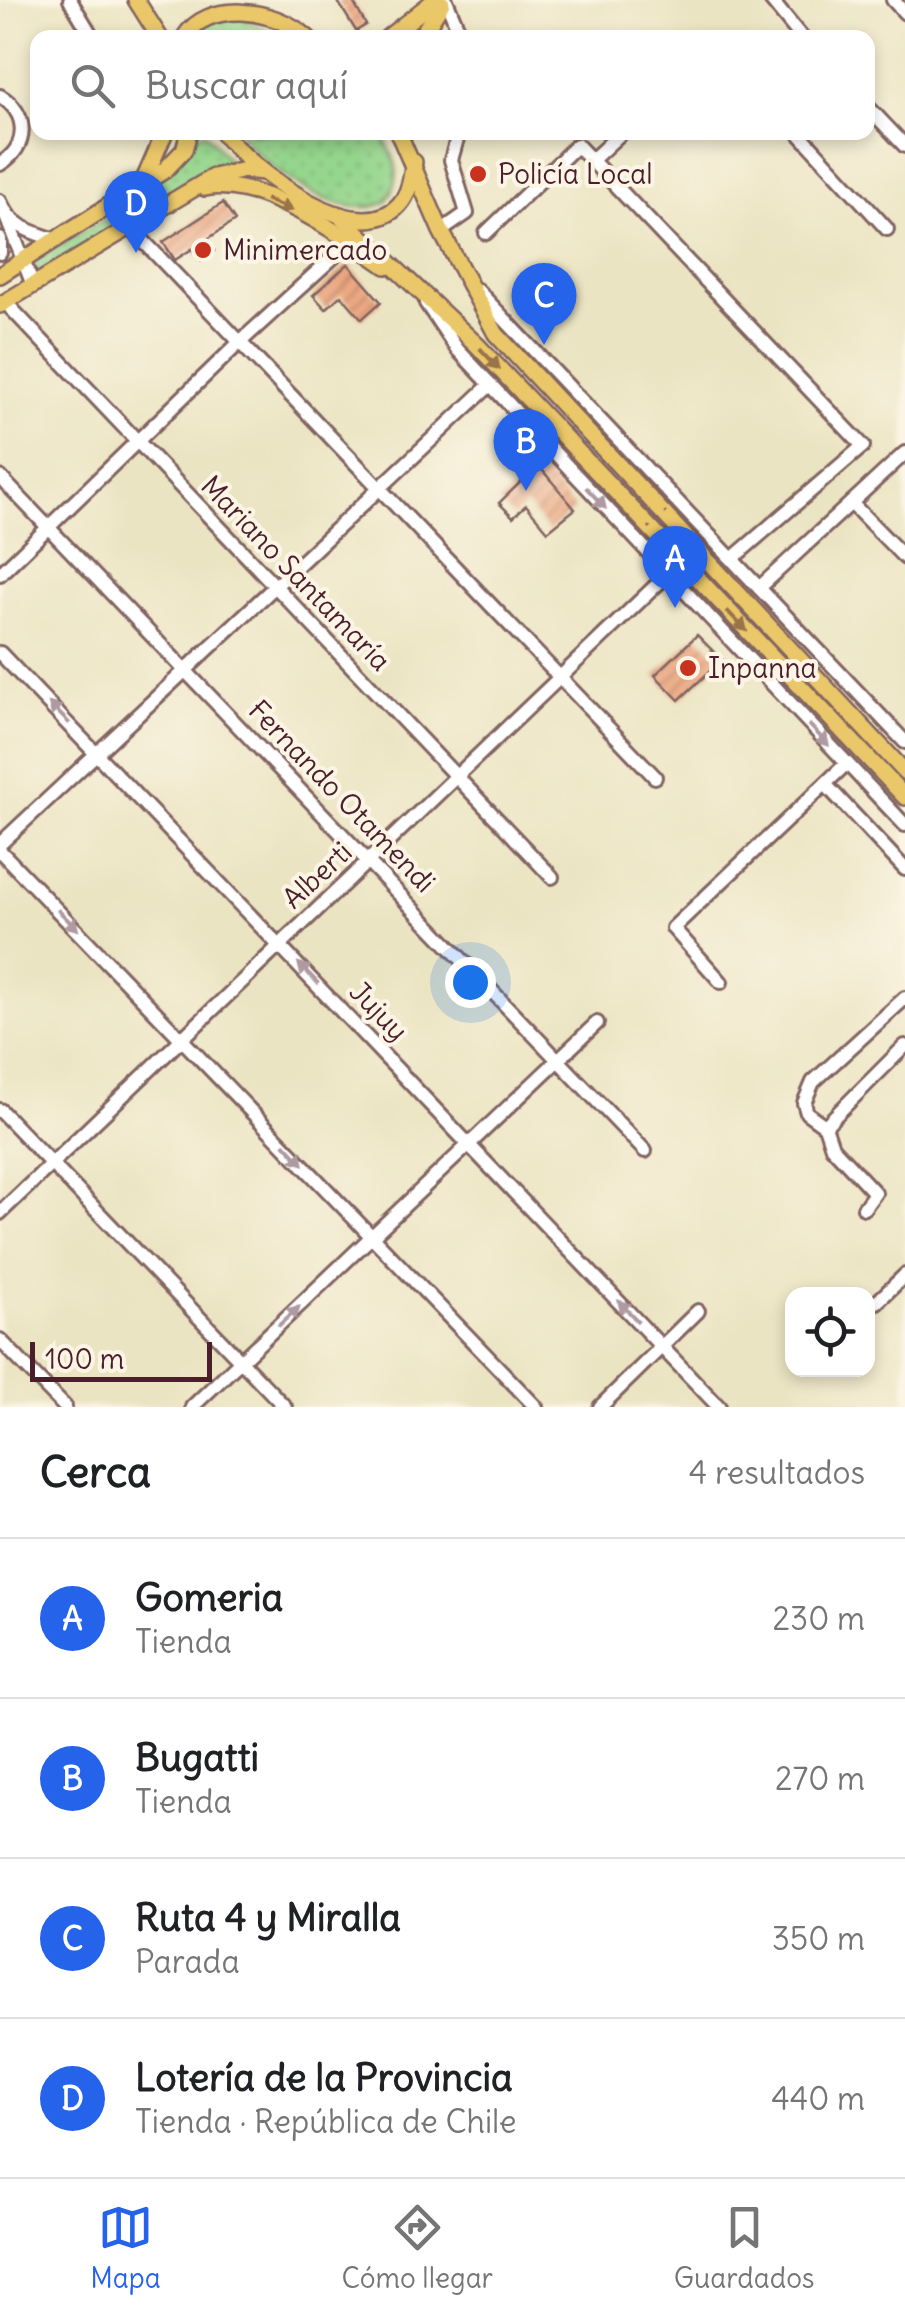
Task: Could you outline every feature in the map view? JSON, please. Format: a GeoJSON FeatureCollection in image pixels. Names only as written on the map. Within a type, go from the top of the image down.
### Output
{"type":"FeatureCollection","features":[{"type":"Feature","properties":{"kind":"main road"},"geometry":{"type":"LineString","coordinates":[[136,0],[154,30]]}},
{"type":"Feature","properties":{"kind":"main road"},"geometry":{"type":"LineString","coordinates":[[397,30],[434,0]]}},
{"type":"Feature","properties":{"kind":"main road"},"geometry":{"type":"LineString","coordinates":[[425,30],[445,0]]}},
{"type":"Feature","properties":{"kind":"main road"},"geometry":{"type":"LineString","coordinates":[[187,30],[194,18],[216,4],[244,1],[297,30]]}},
{"type":"Feature","properties":{"kind":"main road"},"geometry":{"type":"LineString","coordinates":[[139,188],[164,140]]}},
{"type":"Feature","properties":{"kind":"main road"},"geometry":{"type":"LineString","coordinates":[[0,273],[139,188],[175,160],[184,140]]}},
{"type":"Feature","properties":{"kind":"main road"},"geometry":{"type":"LineString","coordinates":[[230,140],[262,172],[342,218],[477,345],[905,796]]}},
{"type":"Feature","properties":{"kind":"main road"},"geometry":{"type":"LineString","coordinates":[[403,140],[441,231],[496,334],[905,772]]}},
{"type":"Feature","properties":{"kind":"main road"},"geometry":{"type":"LineString","coordinates":[[342,218],[367,219],[390,212],[406,195],[414,162]]}},
{"type":"Feature","properties":{"kind":"main road"},"geometry":{"type":"LineString","coordinates":[[14,297],[186,193],[227,173],[262,172]]}},
{"type":"Feature","properties":{"kind":"main road"},"geometry":{"type":"LineString","coordinates":[[186,193],[233,186],[318,222],[415,288]]}},
{"type":"Feature","properties":{"kind":"street"},"geometry":{"type":"LineString","coordinates":[[70,0],[88,30]]}},
{"type":"Feature","properties":{"kind":"street"},"geometry":{"type":"LineString","coordinates":[[445,0],[458,30]]}},
{"type":"Feature","properties":{"kind":"street"},"geometry":{"type":"LineString","coordinates":[[771,0],[795,30]]}},
{"type":"Feature","properties":{"kind":"street"},"geometry":{"type":"LineString","coordinates":[[893,0],[905,13]]}},
{"type":"Feature","properties":{"kind":"street"},"geometry":{"type":"LineString","coordinates":[[0,96],[13,105],[22,124],[18,148],[4,164]]}},
{"type":"Feature","properties":{"kind":"street"},"geometry":{"type":"LineString","coordinates":[[875,114],[905,146]]}},
{"type":"Feature","properties":{"kind":"street"},"geometry":{"type":"LineString","coordinates":[[22,124],[30,126]]}},
{"type":"Feature","properties":{"kind":"street"},"geometry":{"type":"LineString","coordinates":[[441,231],[467,213],[450,160],[457,140]]}},
{"type":"Feature","properties":{"kind":"street"},"geometry":{"type":"LineString","coordinates":[[592,160],[613,140]]}},
{"type":"Feature","properties":{"kind":"street"},"geometry":{"type":"LineString","coordinates":[[805,140],[887,229]]}},
{"type":"Feature","properties":{"kind":"street"},"geometry":{"type":"LineString","coordinates":[[486,233],[578,144],[863,446],[733,558]]}},
{"type":"Feature","properties":{"kind":"street"},"geometry":{"type":"LineString","coordinates":[[110,206],[654,777]]}},
{"type":"Feature","properties":{"kind":"street"},"geometry":{"type":"LineString","coordinates":[[3,207],[24,230],[56,240]]}},
{"type":"Feature","properties":{"kind":"street"},"geometry":{"type":"LineString","coordinates":[[3,207],[22,261],[14,297]]}},
{"type":"Feature","properties":{"kind":"street"},"geometry":{"type":"LineString","coordinates":[[0,239],[0,253]]}},
{"type":"Feature","properties":{"kind":"street"},"geometry":{"type":"LineString","coordinates":[[0,574],[240,342],[351,241]]}},
{"type":"Feature","properties":{"kind":"street","name":"Mariano Santamaría"},"geometry":{"type":"LineString","coordinates":[[0,273],[14,297],[136,442],[552,876]]}},
{"type":"Feature","properties":{"kind":"street"},"geometry":{"type":"LineString","coordinates":[[464,278],[905,742]]}},
{"type":"Feature","properties":{"kind":"street"},"geometry":{"type":"LineString","coordinates":[[415,288],[457,350],[905,825]]}},
{"type":"Feature","properties":{"kind":"street"},"geometry":{"type":"LineString","coordinates":[[490,385],[0,847],[536,1407]]}},
{"type":"Feature","properties":{"kind":"street"},"geometry":{"type":"LineString","coordinates":[[760,588],[905,452]]}},
{"type":"Feature","properties":{"kind":"street","name":"Fernando Otamendi"},"geometry":{"type":"LineString","coordinates":[[0,477],[645,1152]]}},
{"type":"Feature","properties":{"kind":"street"},"geometry":{"type":"LineString","coordinates":[[851,503],[905,558]]}},
{"type":"Feature","properties":{"kind":"street","name":"Alberti"},"geometry":{"type":"LineString","coordinates":[[0,1213],[668,574]]}},
{"type":"Feature","properties":{"kind":"street","name":"Jujuy"},"geometry":{"type":"LineString","coordinates":[[0,653],[719,1407]]}},
{"type":"Feature","properties":{"kind":"street"},"geometry":{"type":"LineString","coordinates":[[722,982],[673,928],[814,790],[827,786],[846,764]]}},
{"type":"Feature","properties":{"kind":"street"},"geometry":{"type":"LineString","coordinates":[[827,786],[905,869]]}},
{"type":"Feature","properties":{"kind":"street"},"geometry":{"type":"LineString","coordinates":[[864,1208],[875,1192],[832,1147],[824,1126],[807,1113],[804,1103],[813,1082],[905,998]]}},
{"type":"Feature","properties":{"kind":"street"},"geometry":{"type":"LineString","coordinates":[[192,1407],[596,1023]]}},
{"type":"Feature","properties":{"kind":"street"},"geometry":{"type":"LineString","coordinates":[[824,1126],[905,1046]]}},
{"type":"Feature","properties":{"kind":"street"},"geometry":{"type":"LineString","coordinates":[[0,1110],[285,1407]]}},
{"type":"Feature","properties":{"kind":"street"},"geometry":{"type":"LineString","coordinates":[[876,1302],[905,1276]]}},
{"type":"Feature","properties":{"kind":"street"},"geometry":{"type":"LineString","coordinates":[[600,1407],[698,1311]]}},
{"type":"Feature","properties":{"kind":"street"},"geometry":{"type":"LineString","coordinates":[[0,1340],[65,1407]]}},
{"type":"Feature","properties":{"kind":"path"},"geometry":{"type":"LineString","coordinates":[[641,535],[673,506]]}},
{"type":"Feature","properties":{"kind":"green space"},"geometry":{"type":"Polygon","coordinates":[[[236,15],[269,30],[202,30],[206,22],[236,15]]]}},
{"type":"Feature","properties":{"kind":"green space"},"geometry":{"type":"Polygon","coordinates":[[[188,140],[212,140],[229,161],[205,171],[134,216],[127,215],[125,204],[188,140]]]}},
{"type":"Feature","properties":{"kind":"green space"},"geometry":{"type":"Polygon","coordinates":[[[244,140],[384,140],[396,168],[395,184],[385,203],[366,207],[346,205],[304,189],[244,140]]]}},
{"type":"Feature","properties":{"kind":"green space"},"geometry":{"type":"Polygon","coordinates":[[[109,216],[113,219],[111,229],[43,272],[35,269],[35,260],[109,216]]]}},
{"type":"Feature","properties":{"kind":"building"},"geometry":{"type":"Polygon","coordinates":[[[337,0],[352,0],[366,25],[355,30],[337,0]]]}},
{"type":"Feature","properties":{"kind":"building"},"geometry":{"type":"Polygon","coordinates":[[[223,203],[235,221],[206,240],[214,251],[201,260],[192,249],[175,260],[163,242],[223,203]]]}},
{"type":"Feature","properties":{"kind":"building"},"geometry":{"type":"Polygon","coordinates":[[[348,264],[381,302],[362,319],[341,295],[326,309],[313,295],[348,264]]]}},
{"type":"Feature","properties":{"kind":"building"},"geometry":{"type":"Polygon","coordinates":[[[538,465],[575,509],[548,531],[526,505],[513,517],[499,503],[538,465]]]}},
{"type":"Feature","properties":{"kind":"building","name":"Inpanna"},"geometry":{"type":"Polygon","coordinates":[[[697,635],[722,660],[679,700],[655,675],[697,635]]]}},
{"type":"Feature","properties":{"kind":"place","name":"Policía Local"},"geometry":{"type":"Point","coordinates":[478,174]}},
{"type":"Feature","properties":{"kind":"place","name":"Minimercado"},"geometry":{"type":"Point","coordinates":[203,250]}},
{"type":"Feature","properties":{"kind":"place","name":"Lotería de la Provincia"},"geometry":{"type":"Point","coordinates":[136,253]}},
{"type":"Feature","properties":{"kind":"place","name":"Ruta 4 y Miralla"},"geometry":{"type":"Point","coordinates":[544,345]}},
{"type":"Feature","properties":{"kind":"place","name":"Bugatti"},"geometry":{"type":"Point","coordinates":[526,491]}},
{"type":"Feature","properties":{"kind":"place","name":"Gomeria"},"geometry":{"type":"Point","coordinates":[675,608]}},
{"type":"Feature","properties":{"kind":"place","name":"Inpanna"},"geometry":{"type":"Point","coordinates":[688,668]}}]}
